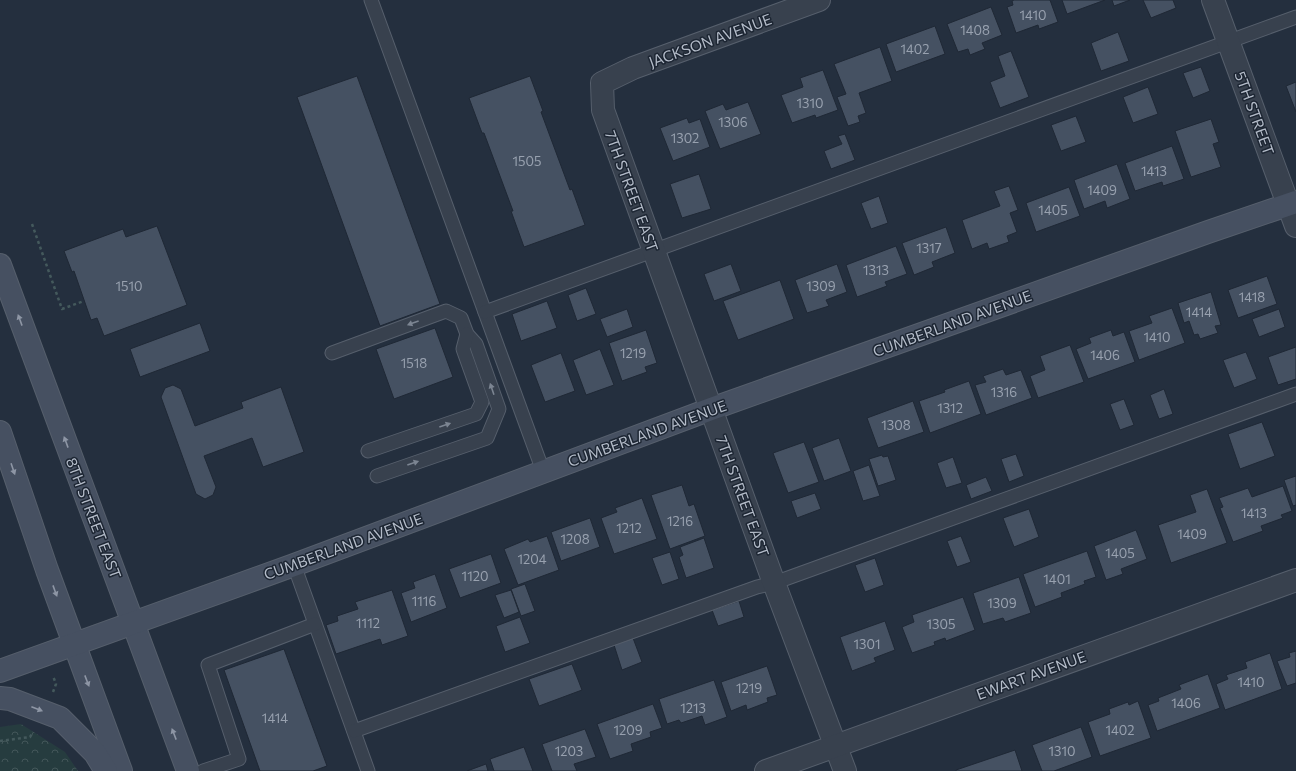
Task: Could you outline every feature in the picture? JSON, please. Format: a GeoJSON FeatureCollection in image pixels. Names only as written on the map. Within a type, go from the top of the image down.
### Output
{"type":"FeatureCollection","features":[{"type":"Feature","properties":{"kind":"main road","name":"CUMBERLAND AVENUE"},"geometry":{"type":"LineString","coordinates":[[0,671],[294,565],[711,409],[1292,203]]}},
{"type":"Feature","properties":{"kind":"main road","name":"8TH STREET EAST"},"geometry":{"type":"LineString","coordinates":[[0,265],[188,771]]}},
{"type":"Feature","properties":{"kind":"main road"},"geometry":{"type":"LineString","coordinates":[[0,432],[47,570],[121,771]]}},
{"type":"Feature","properties":{"kind":"main road"},"geometry":{"type":"LineString","coordinates":[[0,698],[10,699],[60,718],[95,753],[106,771]]}},
{"type":"Feature","properties":{"kind":"street","name":"JACKSON AVENUE"},"geometry":{"type":"LineString","coordinates":[[602,83],[633,68],[819,0]]}},
{"type":"Feature","properties":{"kind":"street","name":"5TH STREET"},"geometry":{"type":"LineString","coordinates":[[1213,0],[1292,203],[1296,226]]}},
{"type":"Feature","properties":{"kind":"street","name":"7TH STREET EAST"},"geometry":{"type":"LineString","coordinates":[[602,83],[602,110],[654,249],[774,583],[845,771]]}},
{"type":"Feature","properties":{"kind":"street","name":"EWART AVENUE"},"geometry":{"type":"LineString","coordinates":[[766,771],[1296,580]]}},
{"type":"Feature","properties":{"kind":"lane"},"geometry":{"type":"LineString","coordinates":[[371,0],[544,471]]}},
{"type":"Feature","properties":{"kind":"lane"},"geometry":{"type":"LineString","coordinates":[[485,312],[654,249],[1296,17]]}},
{"type":"Feature","properties":{"kind":"lane"},"geometry":{"type":"LineString","coordinates":[[332,353],[446,311],[461,318],[467,334],[476,344],[499,409],[486,438],[376,476]]}},
{"type":"Feature","properties":{"kind":"lane"},"geometry":{"type":"LineString","coordinates":[[368,451],[476,414],[482,402],[463,350],[467,334]]}},
{"type":"Feature","properties":{"kind":"lane"},"geometry":{"type":"LineString","coordinates":[[354,731],[757,587],[774,583],[1296,394]]}},
{"type":"Feature","properties":{"kind":"lane"},"geometry":{"type":"LineString","coordinates":[[294,565],[368,771]]}},
{"type":"Feature","properties":{"kind":"lane"},"geometry":{"type":"LineString","coordinates":[[203,771],[239,759],[208,665],[315,624]]}},
{"type":"Feature","properties":{"kind":"path"},"geometry":{"type":"LineString","coordinates":[[32,224],[62,309],[84,301]]}},
{"type":"Feature","properties":{"kind":"green space"},"geometry":{"type":"Polygon","coordinates":[[[21,724],[65,752],[78,771],[0,771],[0,727],[21,724]]]}},
{"type":"Feature","properties":{"kind":"building"},"geometry":{"type":"Polygon","coordinates":[[[1050,0],[1058,22],[1039,29],[1038,25],[1016,33],[1007,7],[1013,5],[1012,1],[1050,0]]]}},
{"type":"Feature","properties":{"kind":"building"},"geometry":{"type":"Polygon","coordinates":[[[1062,0],[1105,0],[1067,14],[1062,0]]]}},
{"type":"Feature","properties":{"kind":"building"},"geometry":{"type":"Polygon","coordinates":[[[1112,0],[1130,0],[1114,6],[1112,0]]]}},
{"type":"Feature","properties":{"kind":"building"},"geometry":{"type":"Polygon","coordinates":[[[1143,0],[1173,0],[1176,8],[1151,18],[1143,0]]]}},
{"type":"Feature","properties":{"kind":"building"},"geometry":{"type":"Polygon","coordinates":[[[991,7],[1002,35],[982,43],[985,49],[970,55],[968,49],[958,52],[947,24],[991,7]]]}},
{"type":"Feature","properties":{"kind":"building"},"geometry":{"type":"Polygon","coordinates":[[[935,26],[945,54],[896,72],[886,44],[935,26]]]}},
{"type":"Feature","properties":{"kind":"building"},"geometry":{"type":"Polygon","coordinates":[[[1118,32],[1129,61],[1101,71],[1091,43],[1118,32]]]}},
{"type":"Feature","properties":{"kind":"building"},"geometry":{"type":"Polygon","coordinates":[[[880,47],[892,81],[859,93],[866,113],[858,116],[860,122],[848,126],[837,97],[846,94],[834,64],[880,47]]]}},
{"type":"Feature","properties":{"kind":"building"},"geometry":{"type":"Polygon","coordinates":[[[1011,51],[1029,97],[1000,108],[990,82],[1005,76],[998,56],[1011,51]]]}},
{"type":"Feature","properties":{"kind":"building"},"geometry":{"type":"Polygon","coordinates":[[[1201,67],[1210,91],[1193,98],[1183,73],[1201,67]]]}},
{"type":"Feature","properties":{"kind":"building"},"geometry":{"type":"Polygon","coordinates":[[[823,70],[838,110],[816,118],[815,115],[792,123],[781,95],[803,87],[800,78],[823,70]]]}},
{"type":"Feature","properties":{"kind":"building"},"geometry":{"type":"Polygon","coordinates":[[[357,76],[440,304],[380,326],[297,97],[357,76]]]}},
{"type":"Feature","properties":{"kind":"building"},"geometry":{"type":"Polygon","coordinates":[[[530,76],[543,111],[541,112],[570,190],[572,189],[585,225],[524,247],[511,211],[513,211],[484,133],[482,133],[469,98],[530,76]]]}},
{"type":"Feature","properties":{"kind":"building"},"geometry":{"type":"Polygon","coordinates":[[[1296,82],[1296,112],[1286,86],[1296,82]]]}},
{"type":"Feature","properties":{"kind":"building"},"geometry":{"type":"Polygon","coordinates":[[[1148,87],[1158,114],[1133,123],[1123,97],[1148,87]]]}},
{"type":"Feature","properties":{"kind":"building"},"geometry":{"type":"Polygon","coordinates":[[[748,102],[761,134],[720,149],[705,111],[723,104],[726,110],[748,102]]]}},
{"type":"Feature","properties":{"kind":"building"},"geometry":{"type":"Polygon","coordinates":[[[1076,116],[1086,142],[1061,151],[1051,125],[1076,116]]]}},
{"type":"Feature","properties":{"kind":"building"},"geometry":{"type":"Polygon","coordinates":[[[687,118],[689,123],[700,119],[710,147],[673,161],[660,128],[687,118]]]}},
{"type":"Feature","properties":{"kind":"building"},"geometry":{"type":"Polygon","coordinates":[[[1211,119],[1219,142],[1213,144],[1221,167],[1191,177],[1175,131],[1211,119]]]}},
{"type":"Feature","properties":{"kind":"building"},"geometry":{"type":"Polygon","coordinates":[[[845,134],[855,160],[831,169],[824,151],[842,144],[838,136],[845,134]]]}},
{"type":"Feature","properties":{"kind":"building"},"geometry":{"type":"Polygon","coordinates":[[[1172,146],[1184,179],[1163,186],[1162,182],[1135,191],[1125,163],[1172,146]]]}},
{"type":"Feature","properties":{"kind":"building"},"geometry":{"type":"Polygon","coordinates":[[[1117,164],[1130,199],[1107,208],[1105,201],[1084,209],[1074,180],[1117,164]]]}},
{"type":"Feature","properties":{"kind":"building"},"geometry":{"type":"Polygon","coordinates":[[[699,174],[711,209],[682,218],[670,184],[699,174]]]}},
{"type":"Feature","properties":{"kind":"building"},"geometry":{"type":"Polygon","coordinates":[[[1009,186],[1018,210],[1010,213],[1017,232],[1007,236],[1009,242],[989,249],[987,243],[972,249],[962,220],[1000,206],[994,191],[1009,186]]]}},
{"type":"Feature","properties":{"kind":"building"},"geometry":{"type":"Polygon","coordinates":[[[1069,187],[1080,216],[1036,232],[1026,203],[1069,187]]]}},
{"type":"Feature","properties":{"kind":"building"},"geometry":{"type":"Polygon","coordinates":[[[879,196],[888,223],[871,229],[861,203],[879,196]]]}},
{"type":"Feature","properties":{"kind":"building"},"geometry":{"type":"Polygon","coordinates":[[[157,226],[187,305],[104,336],[97,318],[91,320],[74,271],[72,272],[64,251],[123,229],[126,237],[157,226]]]}},
{"type":"Feature","properties":{"kind":"building"},"geometry":{"type":"Polygon","coordinates":[[[946,227],[955,253],[932,262],[934,267],[914,275],[902,243],[946,227]]]}},
{"type":"Feature","properties":{"kind":"building"},"geometry":{"type":"Polygon","coordinates":[[[896,246],[907,274],[885,282],[887,286],[857,297],[846,265],[896,246]]]}},
{"type":"Feature","properties":{"kind":"building"},"geometry":{"type":"Polygon","coordinates":[[[731,264],[741,291],[714,301],[704,274],[731,264]]]}},
{"type":"Feature","properties":{"kind":"building"},"geometry":{"type":"Polygon","coordinates":[[[837,264],[847,292],[826,300],[829,306],[807,313],[795,280],[837,264]]]}},
{"type":"Feature","properties":{"kind":"building"},"geometry":{"type":"Polygon","coordinates":[[[1267,276],[1277,304],[1238,318],[1228,290],[1267,276]]]}},
{"type":"Feature","properties":{"kind":"building"},"geometry":{"type":"Polygon","coordinates":[[[780,280],[794,319],[738,340],[723,301],[780,280]]]}},
{"type":"Feature","properties":{"kind":"building"},"geometry":{"type":"Polygon","coordinates":[[[586,288],[596,314],[577,321],[568,295],[586,288]]]}},
{"type":"Feature","properties":{"kind":"building"},"geometry":{"type":"Polygon","coordinates":[[[1211,292],[1221,325],[1215,326],[1218,333],[1200,339],[1198,334],[1194,335],[1189,321],[1184,323],[1178,303],[1211,292]]]}},
{"type":"Feature","properties":{"kind":"building"},"geometry":{"type":"Polygon","coordinates":[[[547,301],[557,328],[521,341],[512,314],[547,301]]]}},
{"type":"Feature","properties":{"kind":"building"},"geometry":{"type":"Polygon","coordinates":[[[1172,308],[1185,343],[1139,360],[1129,331],[1152,323],[1149,316],[1172,308]]]}},
{"type":"Feature","properties":{"kind":"building"},"geometry":{"type":"Polygon","coordinates":[[[627,309],[633,327],[607,337],[600,319],[627,309]]]}},
{"type":"Feature","properties":{"kind":"building"},"geometry":{"type":"Polygon","coordinates":[[[1279,309],[1285,327],[1259,337],[1252,319],[1279,309]]]}},
{"type":"Feature","properties":{"kind":"building"},"geometry":{"type":"Polygon","coordinates":[[[200,323],[210,351],[140,377],[130,349],[200,323]]]}},
{"type":"Feature","properties":{"kind":"building"},"geometry":{"type":"Polygon","coordinates":[[[435,328],[453,377],[394,399],[376,349],[435,328]]]}},
{"type":"Feature","properties":{"kind":"building"},"geometry":{"type":"Polygon","coordinates":[[[646,330],[657,363],[645,367],[647,372],[622,381],[609,343],[646,330]]]}},
{"type":"Feature","properties":{"kind":"building"},"geometry":{"type":"Polygon","coordinates":[[[1111,330],[1113,336],[1124,332],[1135,362],[1088,379],[1076,349],[1091,343],[1089,338],[1111,330]]]}},
{"type":"Feature","properties":{"kind":"building"},"geometry":{"type":"Polygon","coordinates":[[[1070,345],[1084,382],[1038,398],[1030,376],[1045,370],[1040,356],[1070,345]]]}},
{"type":"Feature","properties":{"kind":"building"},"geometry":{"type":"Polygon","coordinates":[[[1296,347],[1296,379],[1278,385],[1268,357],[1296,347]]]}},
{"type":"Feature","properties":{"kind":"building"},"geometry":{"type":"Polygon","coordinates":[[[600,349],[614,385],[586,395],[573,360],[600,349]]]}},
{"type":"Feature","properties":{"kind":"building"},"geometry":{"type":"Polygon","coordinates":[[[1246,352],[1257,379],[1234,388],[1223,360],[1246,352]]]}},
{"type":"Feature","properties":{"kind":"building"},"geometry":{"type":"Polygon","coordinates":[[[561,353],[575,391],[545,402],[531,365],[561,353]]]}},
{"type":"Feature","properties":{"kind":"building"},"geometry":{"type":"Polygon","coordinates":[[[1003,369],[1006,375],[1021,370],[1032,398],[986,415],[975,385],[986,382],[983,376],[1003,369]]]}},
{"type":"Feature","properties":{"kind":"building"},"geometry":{"type":"Polygon","coordinates":[[[969,381],[981,414],[930,433],[919,401],[945,392],[944,390],[969,381]]]}},
{"type":"Feature","properties":{"kind":"building"},"geometry":{"type":"Polygon","coordinates":[[[173,385],[181,389],[195,426],[243,408],[241,402],[281,387],[304,452],[263,467],[252,438],[204,456],[216,487],[213,495],[205,499],[196,494],[161,397],[165,388],[173,385]]]}},
{"type":"Feature","properties":{"kind":"building"},"geometry":{"type":"Polygon","coordinates":[[[1164,389],[1173,414],[1159,419],[1150,395],[1164,389]]]}},
{"type":"Feature","properties":{"kind":"building"},"geometry":{"type":"Polygon","coordinates":[[[1124,399],[1134,425],[1120,430],[1110,404],[1124,399]]]}},
{"type":"Feature","properties":{"kind":"building"},"geometry":{"type":"Polygon","coordinates":[[[913,401],[924,432],[878,448],[867,418],[913,401]]]}},
{"type":"Feature","properties":{"kind":"building"},"geometry":{"type":"Polygon","coordinates":[[[1262,422],[1275,456],[1240,469],[1228,434],[1262,422]]]}},
{"type":"Feature","properties":{"kind":"building"},"geometry":{"type":"Polygon","coordinates":[[[839,438],[851,471],[824,481],[812,448],[839,438]]]}},
{"type":"Feature","properties":{"kind":"building"},"geometry":{"type":"Polygon","coordinates":[[[804,442],[819,482],[788,493],[773,453],[804,442]]]}},
{"type":"Feature","properties":{"kind":"building"},"geometry":{"type":"Polygon","coordinates":[[[1016,454],[1024,476],[1009,482],[1001,459],[1016,454]]]}},
{"type":"Feature","properties":{"kind":"building"},"geometry":{"type":"Polygon","coordinates":[[[882,455],[883,457],[888,456],[896,480],[878,486],[869,459],[882,455]]]}},
{"type":"Feature","properties":{"kind":"building"},"geometry":{"type":"Polygon","coordinates":[[[953,457],[962,483],[946,488],[937,463],[953,457]]]}},
{"type":"Feature","properties":{"kind":"building"},"geometry":{"type":"Polygon","coordinates":[[[869,465],[880,496],[863,501],[853,471],[869,465]]]}},
{"type":"Feature","properties":{"kind":"building"},"geometry":{"type":"Polygon","coordinates":[[[1296,476],[1296,505],[1293,506],[1284,480],[1296,476]]]}},
{"type":"Feature","properties":{"kind":"building"},"geometry":{"type":"Polygon","coordinates":[[[986,477],[992,491],[971,499],[966,485],[986,477]]]}},
{"type":"Feature","properties":{"kind":"building"},"geometry":{"type":"Polygon","coordinates":[[[682,485],[689,506],[694,504],[705,536],[670,549],[651,495],[682,485]]]}},
{"type":"Feature","properties":{"kind":"building"},"geometry":{"type":"Polygon","coordinates":[[[1283,486],[1292,511],[1281,515],[1283,518],[1261,526],[1263,531],[1233,542],[1220,508],[1223,507],[1219,498],[1248,488],[1252,497],[1283,486]]]}},
{"type":"Feature","properties":{"kind":"building"},"geometry":{"type":"Polygon","coordinates":[[[1207,489],[1227,543],[1171,563],[1158,525],[1196,512],[1190,495],[1207,489]]]}},
{"type":"Feature","properties":{"kind":"building"},"geometry":{"type":"Polygon","coordinates":[[[815,493],[821,509],[797,518],[791,501],[815,493]]]}},
{"type":"Feature","properties":{"kind":"building"},"geometry":{"type":"Polygon","coordinates":[[[642,498],[657,539],[614,554],[601,518],[617,512],[615,508],[642,498]]]}},
{"type":"Feature","properties":{"kind":"building"},"geometry":{"type":"Polygon","coordinates":[[[1029,509],[1039,537],[1014,547],[1003,518],[1029,509]]]}},
{"type":"Feature","properties":{"kind":"building"},"geometry":{"type":"Polygon","coordinates":[[[590,518],[600,547],[561,561],[551,532],[590,518]]]}},
{"type":"Feature","properties":{"kind":"building"},"geometry":{"type":"Polygon","coordinates":[[[1136,530],[1147,559],[1121,569],[1123,574],[1106,580],[1094,546],[1136,530]]]}},
{"type":"Feature","properties":{"kind":"building"},"geometry":{"type":"Polygon","coordinates":[[[547,536],[559,570],[518,585],[504,549],[528,539],[530,542],[547,536]]]}},
{"type":"Feature","properties":{"kind":"building"},"geometry":{"type":"Polygon","coordinates":[[[961,536],[971,562],[957,567],[947,541],[961,536]]]}},
{"type":"Feature","properties":{"kind":"building"},"geometry":{"type":"Polygon","coordinates":[[[704,538],[714,568],[686,578],[679,557],[683,555],[680,547],[704,538]]]}},
{"type":"Feature","properties":{"kind":"building"},"geometry":{"type":"Polygon","coordinates":[[[1087,551],[1096,577],[1084,581],[1085,584],[1061,593],[1062,597],[1035,607],[1023,574],[1087,551]]]}},
{"type":"Feature","properties":{"kind":"building"},"geometry":{"type":"Polygon","coordinates":[[[670,552],[679,579],[662,585],[652,558],[670,552]]]}},
{"type":"Feature","properties":{"kind":"building"},"geometry":{"type":"Polygon","coordinates":[[[491,554],[501,583],[460,598],[449,569],[491,554]]]}},
{"type":"Feature","properties":{"kind":"building"},"geometry":{"type":"Polygon","coordinates":[[[875,558],[884,585],[865,592],[855,565],[875,558]]]}},
{"type":"Feature","properties":{"kind":"building"},"geometry":{"type":"Polygon","coordinates":[[[435,574],[447,608],[411,622],[401,593],[415,588],[413,582],[435,574]]]}},
{"type":"Feature","properties":{"kind":"building"},"geometry":{"type":"Polygon","coordinates":[[[1019,577],[1031,613],[1005,622],[1003,618],[983,624],[973,593],[1019,577]]]}},
{"type":"Feature","properties":{"kind":"building"},"geometry":{"type":"Polygon","coordinates":[[[525,584],[535,611],[521,616],[511,589],[525,584]]]}},
{"type":"Feature","properties":{"kind":"building"},"geometry":{"type":"Polygon","coordinates":[[[392,590],[408,636],[382,645],[380,639],[336,654],[326,625],[338,621],[337,616],[358,609],[355,602],[392,590]]]}},
{"type":"Feature","properties":{"kind":"building"},"geometry":{"type":"Polygon","coordinates":[[[511,590],[519,612],[504,618],[495,595],[511,590]]]}},
{"type":"Feature","properties":{"kind":"building"},"geometry":{"type":"Polygon","coordinates":[[[963,597],[975,630],[946,641],[945,638],[934,642],[935,645],[912,653],[902,627],[914,622],[912,615],[963,597]]]}},
{"type":"Feature","properties":{"kind":"building"},"geometry":{"type":"Polygon","coordinates":[[[739,601],[744,617],[718,626],[712,610],[739,601]]]}},
{"type":"Feature","properties":{"kind":"building"},"geometry":{"type":"Polygon","coordinates":[[[520,617],[530,643],[505,652],[496,626],[520,617]]]}},
{"type":"Feature","properties":{"kind":"building"},"geometry":{"type":"Polygon","coordinates":[[[885,621],[895,650],[874,658],[876,662],[852,671],[840,637],[885,621]]]}},
{"type":"Feature","properties":{"kind":"building"},"geometry":{"type":"Polygon","coordinates":[[[633,638],[642,662],[622,670],[614,645],[633,638]]]}},
{"type":"Feature","properties":{"kind":"building"},"geometry":{"type":"Polygon","coordinates":[[[284,649],[327,766],[313,771],[260,771],[224,670],[284,649]]]}},
{"type":"Feature","properties":{"kind":"building"},"geometry":{"type":"Polygon","coordinates":[[[1296,651],[1296,683],[1287,686],[1277,661],[1290,657],[1289,653],[1296,651]]]}},
{"type":"Feature","properties":{"kind":"building"},"geometry":{"type":"Polygon","coordinates":[[[1270,653],[1282,689],[1225,710],[1216,684],[1228,679],[1226,675],[1247,668],[1245,662],[1270,653]]]}},
{"type":"Feature","properties":{"kind":"building"},"geometry":{"type":"Polygon","coordinates":[[[572,664],[582,690],[539,706],[529,679],[572,664]]]}},
{"type":"Feature","properties":{"kind":"building"},"geometry":{"type":"Polygon","coordinates":[[[767,666],[777,695],[767,698],[768,702],[747,710],[746,705],[731,711],[721,682],[767,666]]]}},
{"type":"Feature","properties":{"kind":"building"},"geometry":{"type":"Polygon","coordinates":[[[1208,674],[1220,708],[1157,731],[1148,705],[1159,701],[1158,698],[1181,689],[1179,685],[1208,674]]]}},
{"type":"Feature","properties":{"kind":"building"},"geometry":{"type":"Polygon","coordinates":[[[714,680],[727,717],[705,725],[702,716],[681,723],[679,720],[667,724],[659,699],[714,680]]]}},
{"type":"Feature","properties":{"kind":"building"},"geometry":{"type":"Polygon","coordinates":[[[1138,701],[1151,738],[1100,756],[1088,722],[1110,714],[1109,709],[1128,702],[1129,705],[1138,701]]]}},
{"type":"Feature","properties":{"kind":"building"},"geometry":{"type":"Polygon","coordinates":[[[653,704],[662,728],[650,732],[651,737],[631,744],[633,751],[610,759],[597,724],[653,704]]]}},
{"type":"Feature","properties":{"kind":"building"},"geometry":{"type":"Polygon","coordinates":[[[1081,727],[1092,757],[1054,771],[1042,771],[1032,745],[1081,727]]]}},
{"type":"Feature","properties":{"kind":"building"},"geometry":{"type":"Polygon","coordinates":[[[585,729],[596,757],[574,764],[577,771],[552,771],[542,744],[585,729]]]}},
{"type":"Feature","properties":{"kind":"building"},"geometry":{"type":"Polygon","coordinates":[[[524,747],[533,771],[494,771],[490,759],[524,747]]]}},
{"type":"Feature","properties":{"kind":"building"},"geometry":{"type":"Polygon","coordinates":[[[1015,750],[1022,771],[956,771],[956,770],[1015,750]]]}},
{"type":"Feature","properties":{"kind":"building"},"geometry":{"type":"Polygon","coordinates":[[[486,764],[488,771],[467,771],[486,764]]]}}]}
